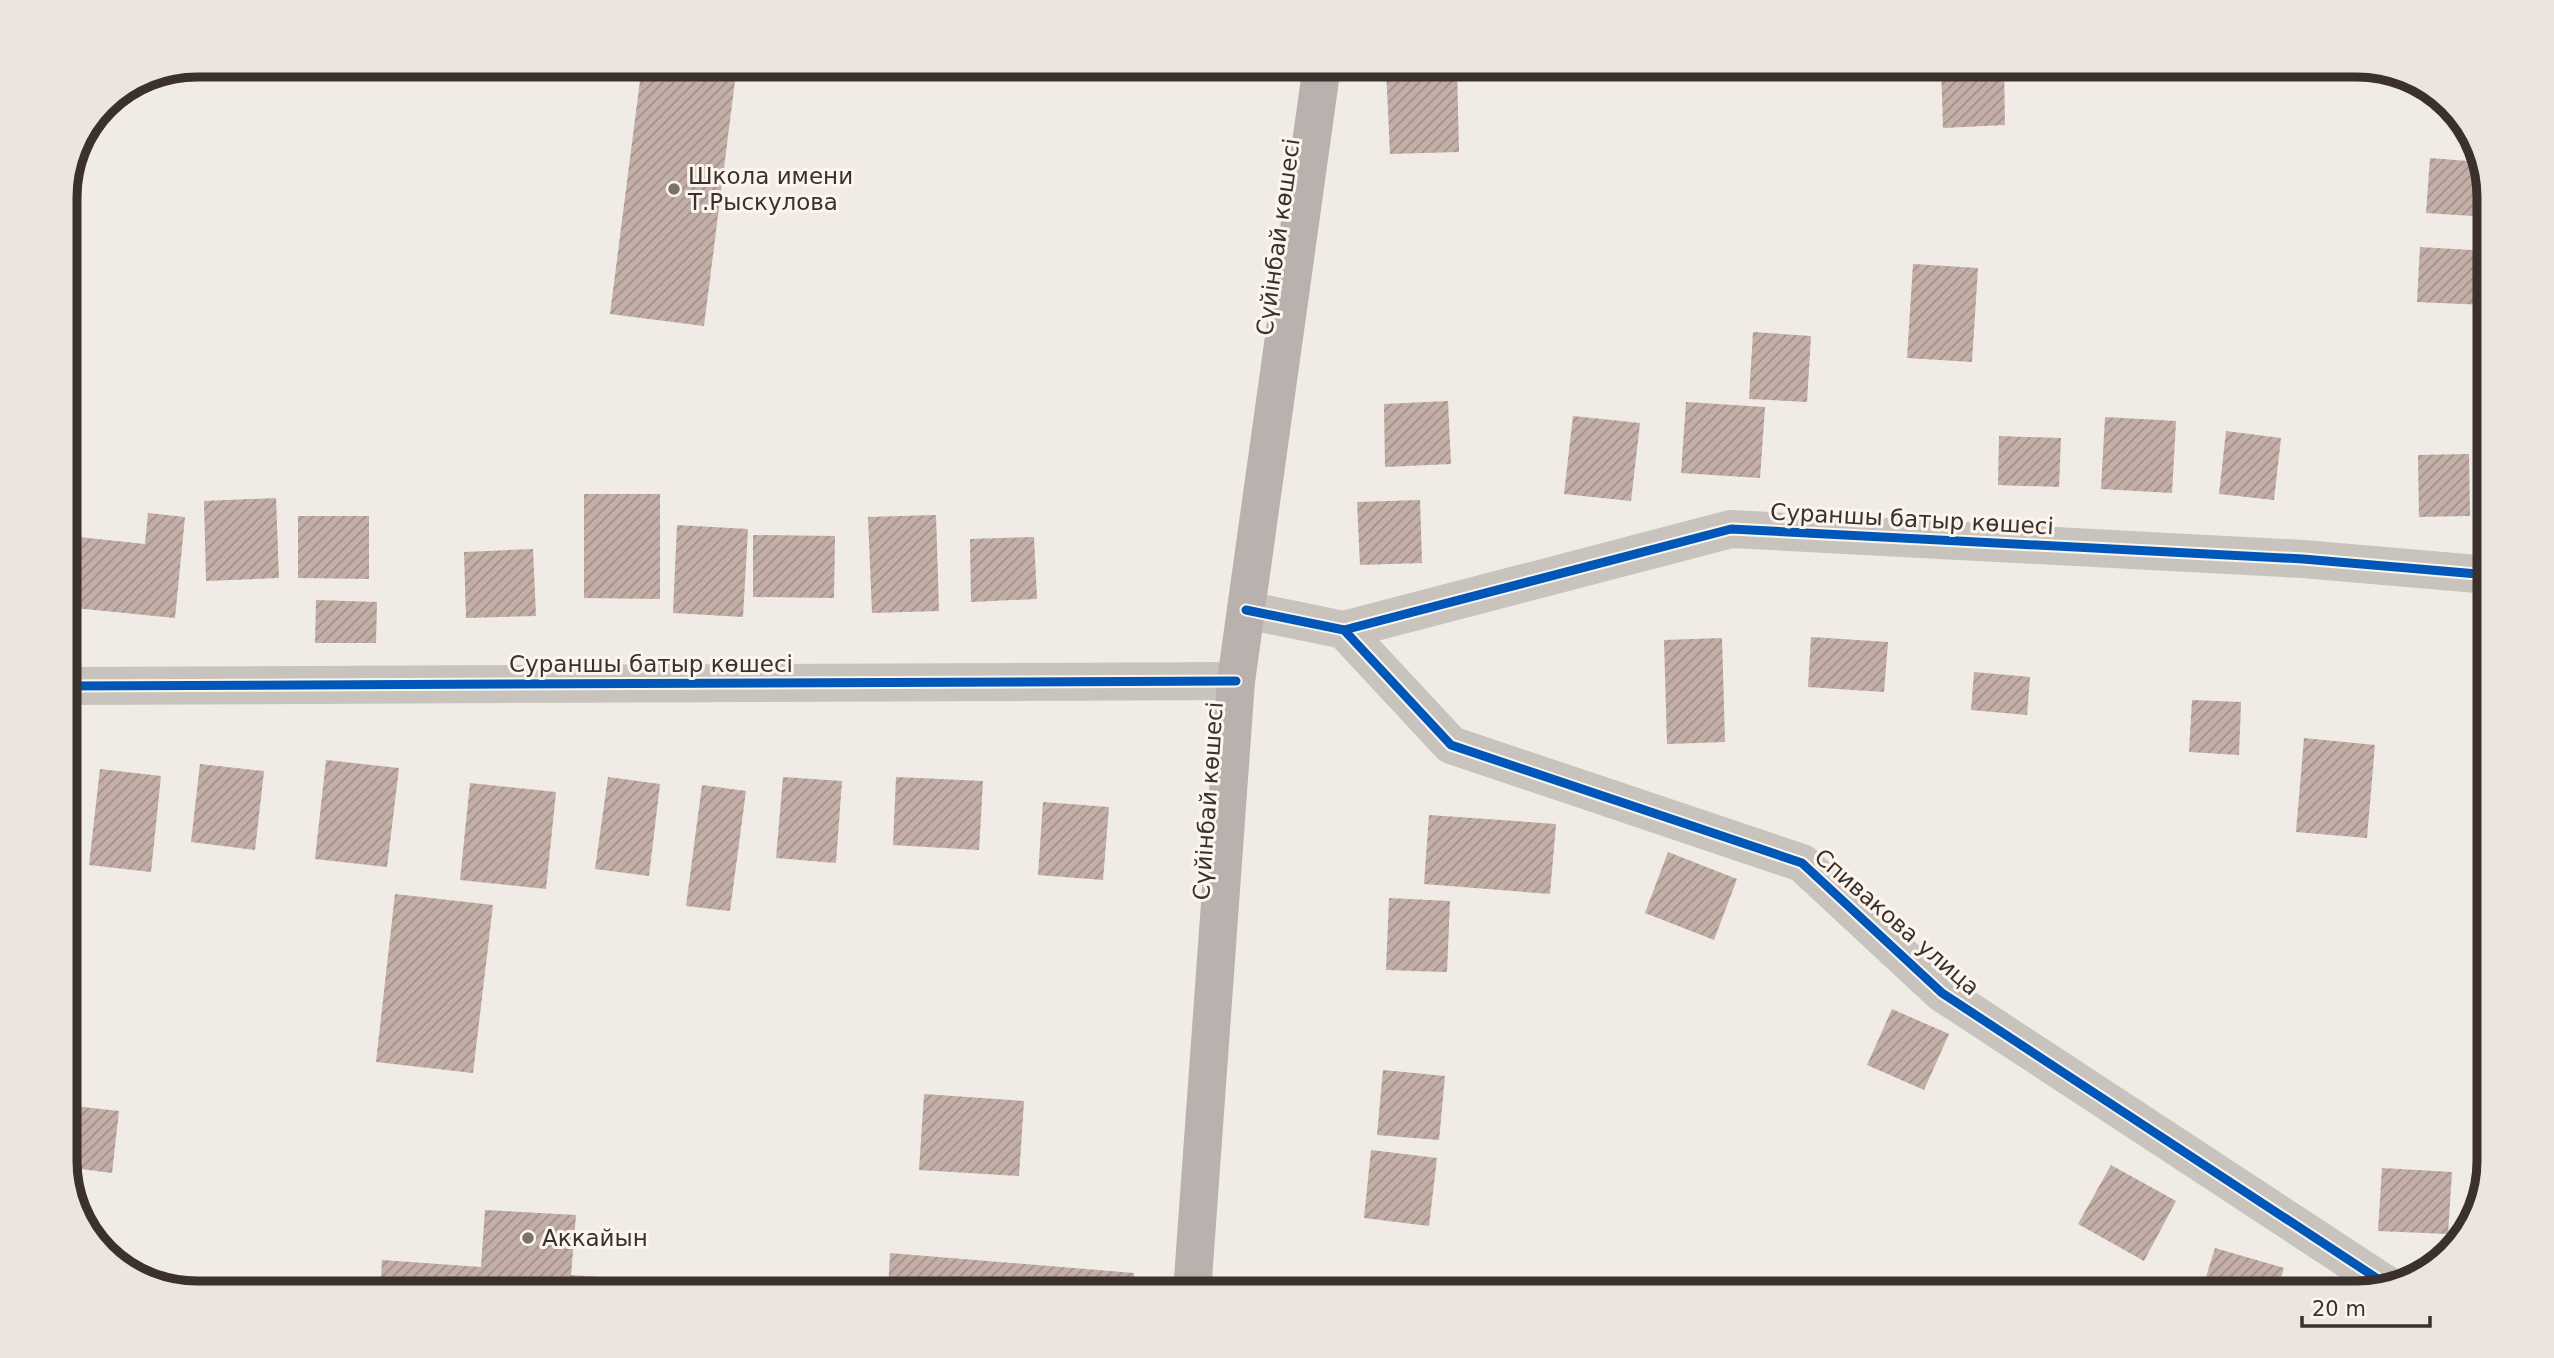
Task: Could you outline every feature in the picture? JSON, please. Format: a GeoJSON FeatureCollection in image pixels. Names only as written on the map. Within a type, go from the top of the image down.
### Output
{"type":"FeatureCollection","features":[{"type":"Feature","properties":{"kind":"main road","name":"Сүйінбай көшесі"},"geometry":{"type":"LineString","coordinates":[[1193,1281],[1236,681],[1320,77]]}},
{"type":"Feature","properties":{"kind":"street","name":"Сураншы батыр көшесі"},"geometry":{"type":"LineString","coordinates":[[1344,630],[1731,529],[2302,559],[2477,574]]}},
{"type":"Feature","properties":{"kind":"street"},"geometry":{"type":"LineString","coordinates":[[1245,610],[1344,630]]}},
{"type":"Feature","properties":{"kind":"street","name":"Спивакова улица"},"geometry":{"type":"LineString","coordinates":[[1344,630],[1451,745],[1802,863],[1942,993],[2378,1279]]}},
{"type":"Feature","properties":{"kind":"street","name":"Сураншы батыр көшесі"},"geometry":{"type":"LineString","coordinates":[[77,686],[1236,681]]}},
{"type":"Feature","properties":{"kind":"building","name":"Школа имени Т.Рыскулова"},"geometry":{"type":"Polygon","coordinates":[[[640,77],[735,77],[704,326],[610,314],[640,77]]]}},
{"type":"Feature","properties":{"kind":"building"},"geometry":{"type":"Polygon","coordinates":[[[1386,77],[1457,77],[1459,152],[1390,154],[1386,77]]]}},
{"type":"Feature","properties":{"kind":"building"},"geometry":{"type":"Polygon","coordinates":[[[1941,77],[2004,77],[2005,125],[1943,128],[1941,77]]]}},
{"type":"Feature","properties":{"kind":"building"},"geometry":{"type":"Polygon","coordinates":[[[2430,158],[2472,161],[2477,190],[2477,216],[2426,213],[2430,158]]]}},
{"type":"Feature","properties":{"kind":"building"},"geometry":{"type":"Polygon","coordinates":[[[2420,247],[2477,250],[2477,305],[2417,302],[2420,247]]]}},
{"type":"Feature","properties":{"kind":"building"},"geometry":{"type":"Polygon","coordinates":[[[1913,264],[1978,268],[1972,362],[1907,358],[1913,264]]]}},
{"type":"Feature","properties":{"kind":"building"},"geometry":{"type":"Polygon","coordinates":[[[1753,332],[1811,336],[1807,402],[1749,399],[1753,332]]]}},
{"type":"Feature","properties":{"kind":"building"},"geometry":{"type":"Polygon","coordinates":[[[1448,401],[1451,464],[1385,467],[1384,404],[1448,401]]]}},
{"type":"Feature","properties":{"kind":"building"},"geometry":{"type":"Polygon","coordinates":[[[1686,402],[1765,407],[1760,478],[1681,473],[1686,402]]]}},
{"type":"Feature","properties":{"kind":"building"},"geometry":{"type":"Polygon","coordinates":[[[1573,416],[1640,423],[1631,501],[1564,494],[1573,416]]]}},
{"type":"Feature","properties":{"kind":"building"},"geometry":{"type":"Polygon","coordinates":[[[2105,417],[2176,421],[2172,493],[2101,489],[2105,417]]]}},
{"type":"Feature","properties":{"kind":"building"},"geometry":{"type":"Polygon","coordinates":[[[2226,431],[2281,438],[2274,500],[2219,494],[2226,431]]]}},
{"type":"Feature","properties":{"kind":"building"},"geometry":{"type":"Polygon","coordinates":[[[1999,436],[2061,438],[2059,487],[1998,485],[1999,436]]]}},
{"type":"Feature","properties":{"kind":"building"},"geometry":{"type":"Polygon","coordinates":[[[2469,454],[2470,516],[2419,517],[2418,455],[2469,454]]]}},
{"type":"Feature","properties":{"kind":"building"},"geometry":{"type":"Polygon","coordinates":[[[584,494],[660,494],[660,599],[584,598],[584,494]]]}},
{"type":"Feature","properties":{"kind":"building"},"geometry":{"type":"Polygon","coordinates":[[[276,498],[279,578],[206,581],[204,501],[276,498]]]}},
{"type":"Feature","properties":{"kind":"building"},"geometry":{"type":"Polygon","coordinates":[[[1420,500],[1422,563],[1360,565],[1357,502],[1420,500]]]}},
{"type":"Feature","properties":{"kind":"building"},"geometry":{"type":"Polygon","coordinates":[[[148,513],[185,517],[175,618],[77,608],[77,537],[145,544],[148,513]]]}},
{"type":"Feature","properties":{"kind":"building"},"geometry":{"type":"Polygon","coordinates":[[[936,515],[939,611],[872,613],[868,517],[936,515]]]}},
{"type":"Feature","properties":{"kind":"building"},"geometry":{"type":"Polygon","coordinates":[[[298,516],[369,516],[369,579],[298,578],[298,516]]]}},
{"type":"Feature","properties":{"kind":"building"},"geometry":{"type":"Polygon","coordinates":[[[677,525],[748,529],[743,617],[673,613],[677,525]]]}},
{"type":"Feature","properties":{"kind":"building"},"geometry":{"type":"Polygon","coordinates":[[[753,535],[835,536],[834,598],[753,597],[753,535]]]}},
{"type":"Feature","properties":{"kind":"building"},"geometry":{"type":"Polygon","coordinates":[[[1034,537],[1037,599],[971,602],[970,539],[1034,537]]]}},
{"type":"Feature","properties":{"kind":"building"},"geometry":{"type":"Polygon","coordinates":[[[533,549],[536,616],[466,618],[464,552],[533,549]]]}},
{"type":"Feature","properties":{"kind":"building"},"geometry":{"type":"Polygon","coordinates":[[[316,600],[377,602],[376,643],[315,643],[316,600]]]}},
{"type":"Feature","properties":{"kind":"building"},"geometry":{"type":"Polygon","coordinates":[[[1811,637],[1888,642],[1884,692],[1808,687],[1811,637]]]}},
{"type":"Feature","properties":{"kind":"building"},"geometry":{"type":"Polygon","coordinates":[[[1722,638],[1725,742],[1667,744],[1664,640],[1722,638]]]}},
{"type":"Feature","properties":{"kind":"building"},"geometry":{"type":"Polygon","coordinates":[[[1974,672],[2030,677],[2027,715],[1971,710],[1974,672]]]}},
{"type":"Feature","properties":{"kind":"building"},"geometry":{"type":"Polygon","coordinates":[[[2192,700],[2241,702],[2239,755],[2189,752],[2192,700]]]}},
{"type":"Feature","properties":{"kind":"building"},"geometry":{"type":"Polygon","coordinates":[[[2304,738],[2375,745],[2367,838],[2296,832],[2304,738]]]}},
{"type":"Feature","properties":{"kind":"building"},"geometry":{"type":"Polygon","coordinates":[[[326,760],[399,768],[387,867],[315,859],[326,760]]]}},
{"type":"Feature","properties":{"kind":"building"},"geometry":{"type":"Polygon","coordinates":[[[200,764],[264,771],[255,850],[191,842],[200,764]]]}},
{"type":"Feature","properties":{"kind":"building"},"geometry":{"type":"Polygon","coordinates":[[[100,769],[161,776],[151,872],[89,865],[100,769]]]}},
{"type":"Feature","properties":{"kind":"building"},"geometry":{"type":"Polygon","coordinates":[[[608,777],[660,784],[649,876],[595,869],[608,777]]]}},
{"type":"Feature","properties":{"kind":"building"},"geometry":{"type":"Polygon","coordinates":[[[783,777],[842,781],[836,863],[776,858],[783,777]]]}},
{"type":"Feature","properties":{"kind":"building"},"geometry":{"type":"Polygon","coordinates":[[[896,777],[983,781],[979,850],[893,845],[896,777]]]}},
{"type":"Feature","properties":{"kind":"building"},"geometry":{"type":"Polygon","coordinates":[[[470,783],[556,792],[546,889],[460,880],[470,783]]]}},
{"type":"Feature","properties":{"kind":"building"},"geometry":{"type":"Polygon","coordinates":[[[702,785],[746,791],[730,911],[686,906],[702,785]]]}},
{"type":"Feature","properties":{"kind":"building"},"geometry":{"type":"Polygon","coordinates":[[[1043,802],[1109,807],[1103,880],[1038,875],[1043,802]]]}},
{"type":"Feature","properties":{"kind":"building"},"geometry":{"type":"Polygon","coordinates":[[[1429,815],[1556,824],[1550,894],[1424,884],[1429,815]]]}},
{"type":"Feature","properties":{"kind":"building"},"geometry":{"type":"Polygon","coordinates":[[[1668,852],[1737,879],[1714,940],[1645,913],[1668,852]]]}},
{"type":"Feature","properties":{"kind":"building"},"geometry":{"type":"Polygon","coordinates":[[[395,894],[493,905],[473,1073],[376,1062],[395,894]]]}},
{"type":"Feature","properties":{"kind":"building"},"geometry":{"type":"Polygon","coordinates":[[[1389,898],[1450,901],[1447,972],[1386,970],[1389,898]]]}},
{"type":"Feature","properties":{"kind":"building"},"geometry":{"type":"Polygon","coordinates":[[[1892,1009],[1949,1034],[1924,1090],[1867,1065],[1892,1009]]]}},
{"type":"Feature","properties":{"kind":"building"},"geometry":{"type":"Polygon","coordinates":[[[1383,1070],[1445,1076],[1439,1140],[1377,1135],[1383,1070]]]}},
{"type":"Feature","properties":{"kind":"building"},"geometry":{"type":"Polygon","coordinates":[[[924,1094],[1024,1101],[1019,1176],[919,1170],[924,1094]]]}},
{"type":"Feature","properties":{"kind":"building"},"geometry":{"type":"Polygon","coordinates":[[[77,1106],[119,1111],[112,1173],[77,1169],[77,1106]]]}},
{"type":"Feature","properties":{"kind":"building"},"geometry":{"type":"Polygon","coordinates":[[[1371,1150],[1437,1158],[1429,1226],[1364,1218],[1371,1150]]]}},
{"type":"Feature","properties":{"kind":"building"},"geometry":{"type":"Polygon","coordinates":[[[2111,1165],[2176,1201],[2144,1261],[2078,1224],[2111,1165]]]}},
{"type":"Feature","properties":{"kind":"building"},"geometry":{"type":"Polygon","coordinates":[[[2382,1168],[2452,1172],[2448,1234],[2378,1231],[2382,1168]]]}},
{"type":"Feature","properties":{"kind":"building","name":"Аккайын"},"geometry":{"type":"Polygon","coordinates":[[[485,1210],[576,1215],[571,1275],[659,1281],[381,1281],[382,1260],[481,1267],[485,1210]]]}},
{"type":"Feature","properties":{"kind":"building"},"geometry":{"type":"Polygon","coordinates":[[[2215,1248],[2284,1268],[2280,1281],[2205,1281],[2215,1248]]]}},
{"type":"Feature","properties":{"kind":"building"},"geometry":{"type":"Polygon","coordinates":[[[890,1253],[1134,1273],[1134,1281],[889,1281],[890,1253]]]}},
{"type":"Feature","properties":{"kind":"cycle path"},"geometry":{"type":"LineString","coordinates":[[1344,630],[1731,529],[2303,559],[2477,574]]}},
{"type":"Feature","properties":{"kind":"cycle path"},"geometry":{"type":"LineString","coordinates":[[1246,610],[1344,630],[1451,745],[1802,863],[1942,993],[2378,1279]]}},
{"type":"Feature","properties":{"kind":"cycle path"},"geometry":{"type":"LineString","coordinates":[[77,686],[1236,681]]}},
{"type":"Feature","properties":{"kind":"place","name":"Школа имени Т.Рыскулова"},"geometry":{"type":"Point","coordinates":[674,189]}},
{"type":"Feature","properties":{"kind":"place","name":"Аккайын"},"geometry":{"type":"Point","coordinates":[528,1238]}}]}
